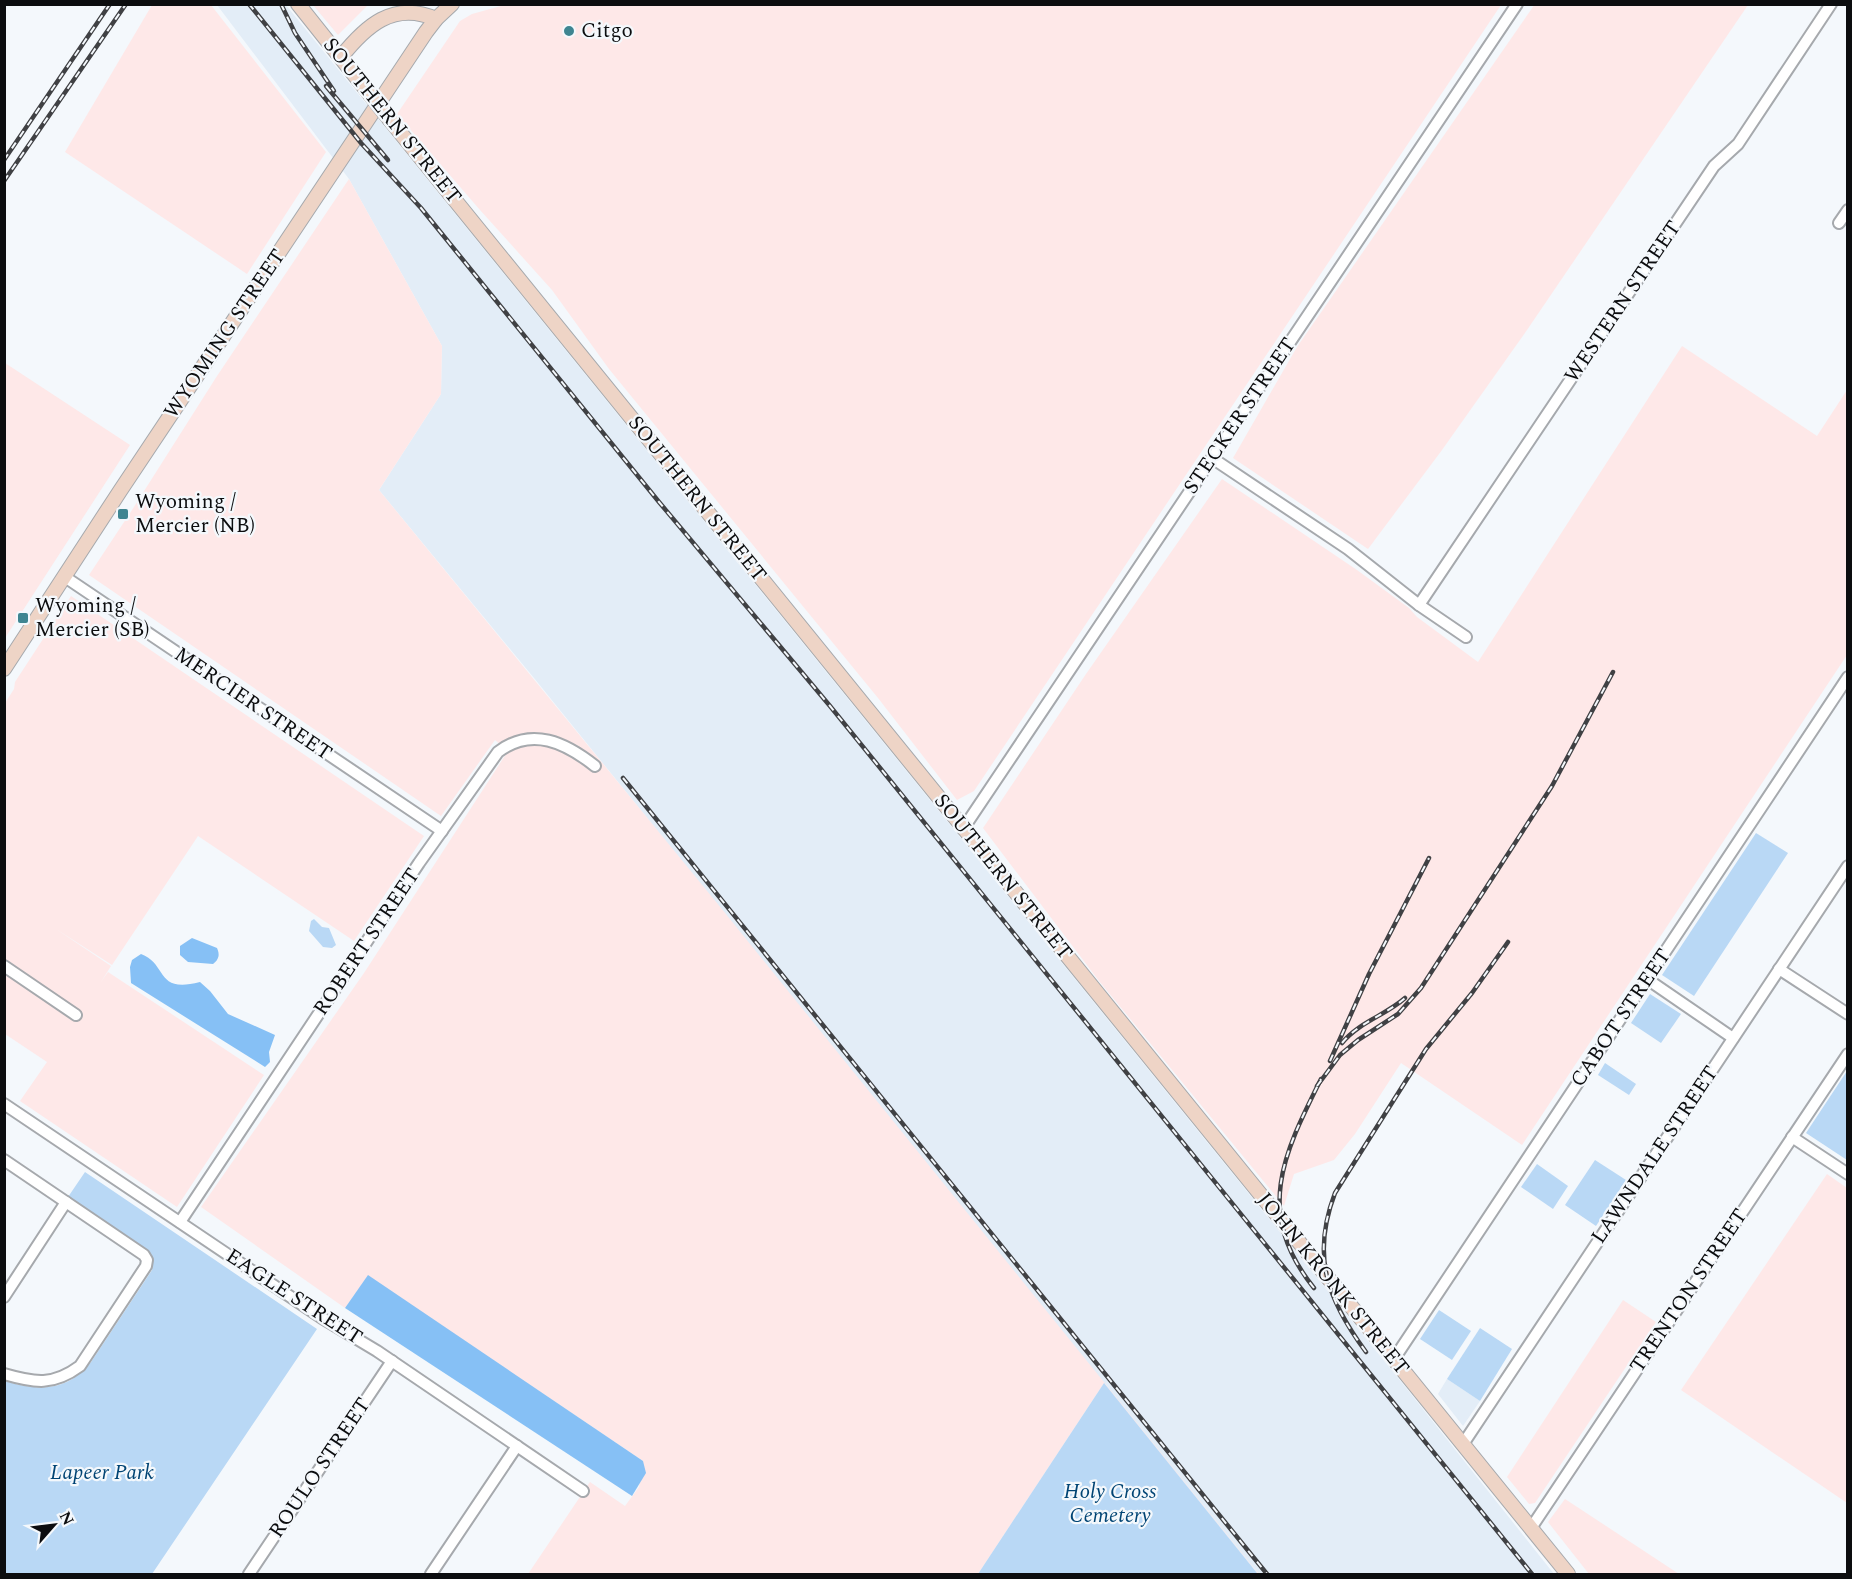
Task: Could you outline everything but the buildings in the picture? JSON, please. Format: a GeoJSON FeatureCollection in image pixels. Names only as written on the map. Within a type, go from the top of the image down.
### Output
{"type":"FeatureCollection","features":[{"type":"Feature","properties":{"kind":"street","name":"SOUTHERN STREET"},"geometry":{"type":"LineString","coordinates":[[297,4],[1097,993]]}},
{"type":"Feature","properties":{"kind":"street","name":"WYOMING STREET"},"geometry":{"type":"LineString","coordinates":[[4,669],[435,19],[452,4]]}},
{"type":"Feature","properties":{"kind":"street","name":"STECKER STREET"},"geometry":{"type":"LineString","coordinates":[[963,829],[1517,4]]}},
{"type":"Feature","properties":{"kind":"street","name":"WESTERN STREET"},"geometry":{"type":"LineString","coordinates":[[1419,604],[1714,166],[1738,144],[1832,4]]}},
{"type":"Feature","properties":{"kind":"street"},"geometry":{"type":"LineString","coordinates":[[341,57],[370,21],[383,14],[407,8],[424,12],[435,19]]}},
{"type":"Feature","properties":{"kind":"street"},"geometry":{"type":"LineString","coordinates":[[1839,223],[1848,210]]}},
{"type":"Feature","properties":{"kind":"street"},"geometry":{"type":"LineString","coordinates":[[1212,458],[1348,549],[1466,637]]}},
{"type":"Feature","properties":{"kind":"street","name":"MERCIER STREET"},"geometry":{"type":"LineString","coordinates":[[65,577],[442,831]]}},
{"type":"Feature","properties":{"kind":"street","name":"CABOT STREET"},"geometry":{"type":"LineString","coordinates":[[1394,1359],[1848,677]]}},
{"type":"Feature","properties":{"kind":"street","name":"ROBERT STREET"},"geometry":{"type":"LineString","coordinates":[[180,1222],[442,831],[498,752],[510,745],[538,740],[555,742],[572,749],[595,766]]}},
{"type":"Feature","properties":{"kind":"street","name":"LAWNDALE STREET"},"geometry":{"type":"LineString","coordinates":[[1463,1444],[1848,866]]}},
{"type":"Feature","properties":{"kind":"street"},"geometry":{"type":"LineString","coordinates":[[4,966],[76,1015]]}},
{"type":"Feature","properties":{"kind":"street"},"geometry":{"type":"LineString","coordinates":[[1779,969],[1848,1014]]}},
{"type":"Feature","properties":{"kind":"street"},"geometry":{"type":"LineString","coordinates":[[1647,979],[1733,1038]]}},
{"type":"Feature","properties":{"kind":"street","name":"JOHN KRONK STREET"},"geometry":{"type":"LineString","coordinates":[[1097,993],[1568,1575]]}},
{"type":"Feature","properties":{"kind":"street","name":"TRENTON STREET"},"geometry":{"type":"LineString","coordinates":[[1531,1528],[1848,1054]]}},
{"type":"Feature","properties":{"kind":"street","name":"EAGLE STREET"},"geometry":{"type":"LineString","coordinates":[[4,1104],[322,1318],[392,1361],[583,1491]]}},
{"type":"Feature","properties":{"kind":"street"},"geometry":{"type":"LineString","coordinates":[[1792,1137],[1848,1174]]}},
{"type":"Feature","properties":{"kind":"street"},"geometry":{"type":"LineString","coordinates":[[4,1160],[144,1255],[147,1260],[146,1266],[80,1366],[60,1378],[38,1382],[4,1374]]}},
{"type":"Feature","properties":{"kind":"street"},"geometry":{"type":"LineString","coordinates":[[4,1297],[66,1202]]}},
{"type":"Feature","properties":{"kind":"street","name":"ROULO STREET"},"geometry":{"type":"LineString","coordinates":[[249,1575],[392,1361]]}},
{"type":"Feature","properties":{"kind":"street"},"geometry":{"type":"LineString","coordinates":[[431,1575],[517,1446]]}},
{"type":"Feature","properties":{"kind":"shaded area"},"geometry":{"type":"Polygon","coordinates":[[[508,4],[1501,5],[974,791],[957,800],[878,698],[609,369],[552,290],[397,114],[460,21],[472,14],[508,4]]]}},
{"type":"Feature","properties":{"kind":"shaded area"},"geometry":{"type":"Polygon","coordinates":[[[1535,4],[1748,5],[1527,330],[1368,549],[1233,458],[1297,347],[1535,4]]]}},
{"type":"Feature","properties":{"kind":"shaded area"},"geometry":{"type":"Polygon","coordinates":[[[152,5],[211,5],[326,152],[247,274],[65,152],[152,5]]]}},
{"type":"Feature","properties":{"kind":"shaded area"},"geometry":{"type":"Polygon","coordinates":[[[217,5],[286,5],[1407,1389],[1554,1574],[1258,1574],[534,678],[379,490],[441,394],[442,346],[349,179],[217,5]]]}},
{"type":"Feature","properties":{"kind":"shaded area"},"geometry":{"type":"Polygon","coordinates":[[[313,5],[368,5],[338,35],[313,5]]]}},
{"type":"Feature","properties":{"kind":"shaded area"},"geometry":{"type":"Polygon","coordinates":[[[349,179],[442,346],[441,394],[379,490],[721,908],[1259,1574],[1256,1574],[1257,1572],[1104,1383],[978,1574],[528,1574],[590,1482],[625,1506],[639,1487],[643,1461],[368,1276],[345,1308],[201,1207],[364,973],[508,751],[495,740],[441,816],[89,575],[217,376],[349,179]]]}},
{"type":"Feature","properties":{"kind":"shaded area"},"geometry":{"type":"Polygon","coordinates":[[[1682,346],[1817,436],[1847,390],[1847,655],[1522,1145],[1401,1063],[1355,1134],[1334,1160],[1294,1174],[1284,1206],[1099,981],[983,828],[1086,674],[1222,479],[1357,570],[1478,662],[1682,346]]]}},
{"type":"Feature","properties":{"kind":"shaded area"},"geometry":{"type":"Polygon","coordinates":[[[5,363],[130,445],[5,638],[5,363]]]}},
{"type":"Feature","properties":{"kind":"shaded area"},"geometry":{"type":"Polygon","coordinates":[[[71,596],[424,836],[354,941],[198,836],[112,965],[56,929],[111,966],[101,982],[108,972],[264,1075],[177,1207],[20,1101],[47,1062],[5,1034],[5,703],[14,689],[15,682],[71,596]]]}},
{"type":"Feature","properties":{"kind":"shaded area"},"geometry":{"type":"Polygon","coordinates":[[[192,938],[217,948],[218,957],[213,964],[188,962],[180,955],[180,946],[192,938]]]}},
{"type":"Feature","properties":{"kind":"shaded area"},"geometry":{"type":"Polygon","coordinates":[[[141,954],[155,964],[169,981],[186,985],[200,982],[228,1014],[275,1035],[269,1052],[270,1062],[265,1067],[131,983],[132,960],[141,954]]]}},
{"type":"Feature","properties":{"kind":"shaded area"},"geometry":{"type":"Polygon","coordinates":[[[1827,1174],[1847,1188],[1847,1503],[1681,1390],[1827,1174]]]}},
{"type":"Feature","properties":{"kind":"shaded area"},"geometry":{"type":"Polygon","coordinates":[[[368,1275],[643,1461],[646,1473],[632,1496],[345,1308],[368,1275]]]}},
{"type":"Feature","properties":{"kind":"shaded area"},"geometry":{"type":"Polygon","coordinates":[[[1623,1300],[1656,1322],[1535,1503],[1529,1504],[1507,1477],[1623,1300]]]}},
{"type":"Feature","properties":{"kind":"shaded area"},"geometry":{"type":"Polygon","coordinates":[[[1447,1379],[1480,1401],[1463,1426],[1438,1394],[1447,1379]]]}},
{"type":"Feature","properties":{"kind":"shaded area"},"geometry":{"type":"Polygon","coordinates":[[[1565,1499],[1679,1574],[1589,1574],[1548,1522],[1565,1499]]]}},
{"type":"Feature","properties":{"kind":"green space"},"geometry":{"type":"Polygon","coordinates":[[[1756,833],[1788,853],[1694,996],[1662,975],[1756,833]]]}},
{"type":"Feature","properties":{"kind":"green space"},"geometry":{"type":"Polygon","coordinates":[[[314,919],[322,927],[329,928],[336,945],[332,948],[323,947],[309,931],[311,921],[314,919]]]}},
{"type":"Feature","properties":{"kind":"green space"},"geometry":{"type":"Polygon","coordinates":[[[1650,994],[1681,1014],[1661,1043],[1631,1023],[1650,994]]]}},
{"type":"Feature","properties":{"kind":"green space"},"geometry":{"type":"Polygon","coordinates":[[[1605,1063],[1636,1084],[1629,1095],[1598,1075],[1605,1063]]]}},
{"type":"Feature","properties":{"kind":"green space"},"geometry":{"type":"Polygon","coordinates":[[[1847,1071],[1847,1160],[1806,1133],[1847,1071]]]}},
{"type":"Feature","properties":{"kind":"green space"},"geometry":{"type":"Polygon","coordinates":[[[1595,1160],[1626,1180],[1596,1226],[1565,1205],[1595,1160]]]}},
{"type":"Feature","properties":{"kind":"green space"},"geometry":{"type":"Polygon","coordinates":[[[1537,1164],[1568,1186],[1553,1209],[1521,1187],[1537,1164]]]}},
{"type":"Feature","properties":{"kind":"green space","name":"Lapeer Park"},"geometry":{"type":"Polygon","coordinates":[[[85,1172],[317,1329],[152,1574],[5,1574],[4,1381],[29,1386],[52,1386],[62,1384],[82,1372],[152,1270],[153,1261],[149,1252],[68,1197],[85,1172]]]}},
{"type":"Feature","properties":{"kind":"green space"},"geometry":{"type":"Polygon","coordinates":[[[1439,1310],[1471,1331],[1452,1360],[1420,1339],[1439,1310]]]}},
{"type":"Feature","properties":{"kind":"green space"},"geometry":{"type":"Polygon","coordinates":[[[1480,1328],[1512,1349],[1480,1401],[1447,1379],[1480,1328]]]}},
{"type":"Feature","properties":{"kind":"green space","name":"Holy Cross Cemetery"},"geometry":{"type":"Polygon","coordinates":[[[1104,1383],[1257,1573],[1256,1574],[978,1574],[1104,1383]]]}},
{"type":"Feature","properties":{"kind":"railway"},"geometry":{"type":"LineString","coordinates":[[4,160],[110,4]]}},
{"type":"Feature","properties":{"kind":"railway"},"geometry":{"type":"LineString","coordinates":[[4,181],[126,4]]}},
{"type":"Feature","properties":{"kind":"railway"},"geometry":{"type":"LineString","coordinates":[[249,4],[361,143],[421,208],[659,502],[830,706],[1532,1574]]}},
{"type":"Feature","properties":{"kind":"railway"},"geometry":{"type":"LineString","coordinates":[[281,4],[295,33],[334,91]]}},
{"type":"Feature","properties":{"kind":"railway"},"geometry":{"type":"LineString","coordinates":[[326,86],[388,160]]}},
{"type":"Feature","properties":{"kind":"railway"},"geometry":{"type":"LineString","coordinates":[[1317,1086],[1340,1055],[1358,1040],[1398,1014],[1421,988],[1552,786],[1613,672]]}},
{"type":"Feature","properties":{"kind":"railway"},"geometry":{"type":"LineString","coordinates":[[623,778],[1267,1574]]}},
{"type":"Feature","properties":{"kind":"railway"},"geometry":{"type":"LineString","coordinates":[[1330,1061],[1369,974],[1429,858]]}},
{"type":"Feature","properties":{"kind":"railway"},"geometry":{"type":"LineString","coordinates":[[1366,1352],[1341,1314],[1327,1276],[1324,1237],[1335,1193],[1426,1049],[1472,993],[1508,942]]}},
{"type":"Feature","properties":{"kind":"railway"},"geometry":{"type":"LineString","coordinates":[[1342,1043],[1364,1024],[1405,998]]}},
{"type":"Feature","properties":{"kind":"railway"},"geometry":{"type":"LineString","coordinates":[[1314,1288],[1296,1261],[1284,1234],[1280,1209],[1281,1184],[1286,1159],[1295,1133],[1321,1079]]}},
{"type":"Feature","properties":{"kind":"place","name":"Citgo"},"geometry":{"type":"Point","coordinates":[569,31]}},
{"type":"Feature","properties":{"kind":"place","name":"Wyoming / Mercier (NB)"},"geometry":{"type":"Point","coordinates":[123,514]}},
{"type":"Feature","properties":{"kind":"place","name":"Wyoming / Mercier (SB)"},"geometry":{"type":"Point","coordinates":[23,618]}}]}
